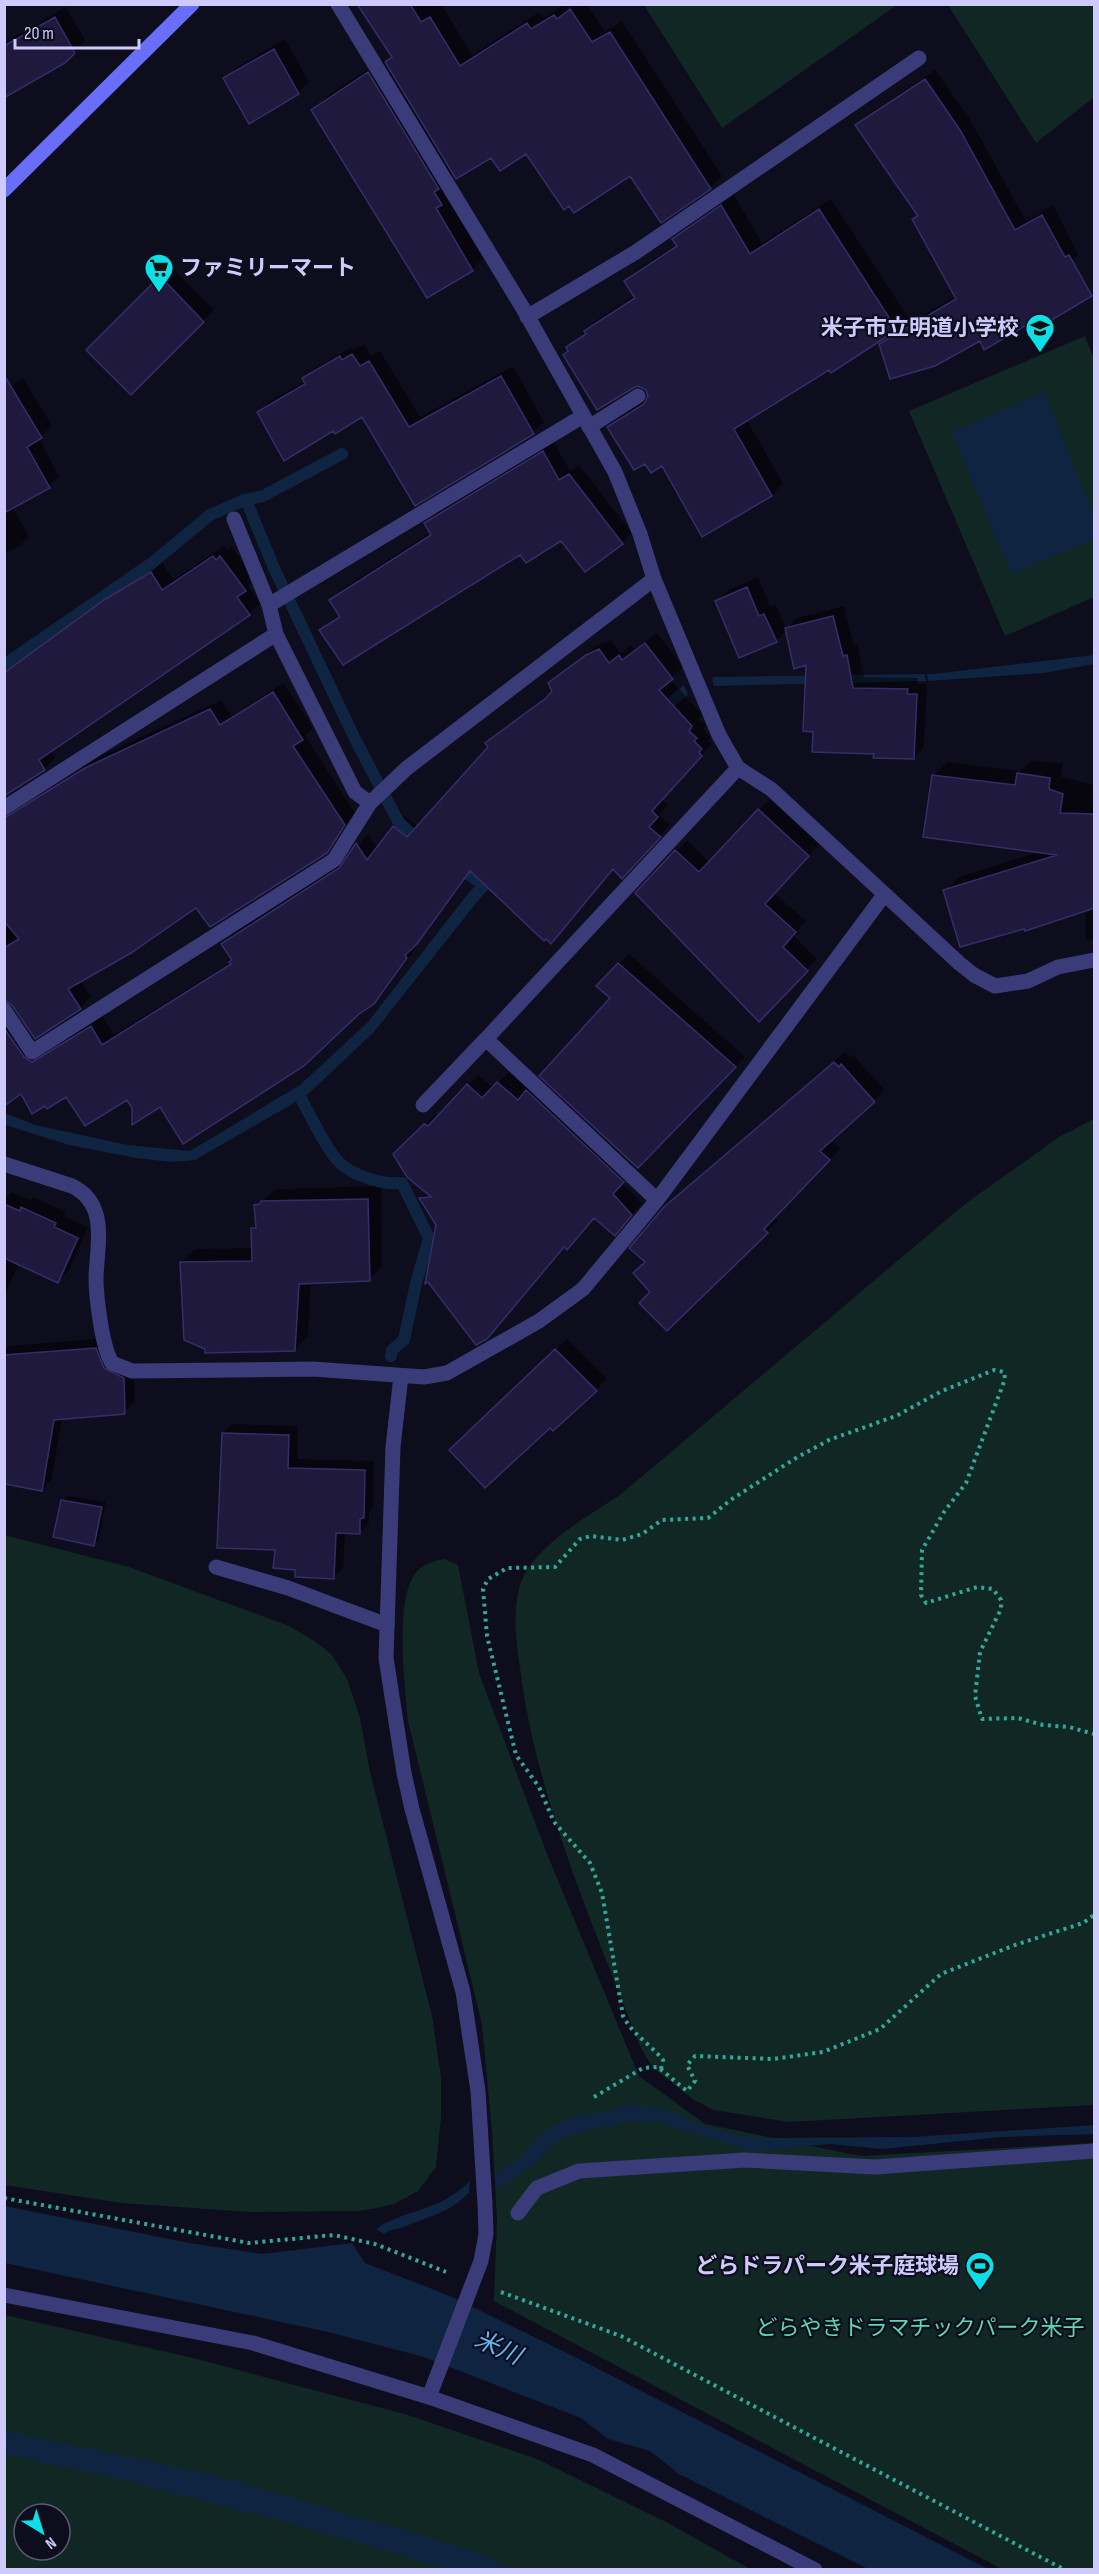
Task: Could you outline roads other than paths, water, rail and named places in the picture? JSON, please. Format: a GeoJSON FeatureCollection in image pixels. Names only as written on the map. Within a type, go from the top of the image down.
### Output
{"type":"FeatureCollection","features":[{"type":"Feature","properties":{"kind":"main road"},"geometry":{"type":"LineString","coordinates":[[4,190],[192,4]]}},
{"type":"Feature","properties":{"kind":"street"},"geometry":{"type":"LineString","coordinates":[[338,4],[527,317],[615,472],[640,534],[654,579],[719,735],[738,768],[771,789],[958,963],[994,986],[1028,981],[1058,967],[1095,960]]}},
{"type":"Feature","properties":{"kind":"street"},"geometry":{"type":"LineString","coordinates":[[527,317],[636,252],[919,58]]}},
{"type":"Feature","properties":{"kind":"street"},"geometry":{"type":"LineString","coordinates":[[269,605],[586,422],[638,396]]}},
{"type":"Feature","properties":{"kind":"street"},"geometry":{"type":"LineString","coordinates":[[234,519],[269,605],[276,634],[355,792],[370,803]]}},
{"type":"Feature","properties":{"kind":"street"},"geometry":{"type":"LineString","coordinates":[[4,1010],[32,1052],[334,860],[370,803],[407,768],[654,579]]}},
{"type":"Feature","properties":{"kind":"street"},"geometry":{"type":"LineString","coordinates":[[4,808],[276,634]]}},
{"type":"Feature","properties":{"kind":"street"},"geometry":{"type":"LineString","coordinates":[[423,1105],[738,768]]}},
{"type":"Feature","properties":{"kind":"street"},"geometry":{"type":"LineString","coordinates":[[4,1164],[82,1191],[97,1212],[99,1227],[96,1279],[104,1344],[112,1363],[121,1368],[132,1371],[313,1369],[424,1377],[447,1373],[539,1321],[583,1289],[657,1200],[884,895]]}},
{"type":"Feature","properties":{"kind":"street"},"geometry":{"type":"LineString","coordinates":[[486,1039],[657,1200]]}},
{"type":"Feature","properties":{"kind":"street"},"geometry":{"type":"LineString","coordinates":[[401,1376],[393,1447],[386,1658],[404,1773],[422,1849],[452,1946],[472,2040],[482,2140],[486,2234],[471,2289],[429,2397]]}},
{"type":"Feature","properties":{"kind":"street"},"geometry":{"type":"LineString","coordinates":[[216,1567],[288,1588],[387,1625]]}},
{"type":"Feature","properties":{"kind":"street"},"geometry":{"type":"LineString","coordinates":[[518,2213],[537,2188],[579,2171],[745,2160],[875,2167],[1095,2151]]}},
{"type":"Feature","properties":{"kind":"street"},"geometry":{"type":"LineString","coordinates":[[4,2295],[253,2343],[429,2397],[593,2456],[814,2570]]}},
{"type":"Feature","properties":{"kind":"water"},"geometry":{"type":"Polygon","coordinates":[[[1044,392],[1094,515],[1094,539],[1011,574],[952,432],[1044,392]]]}},
{"type":"Feature","properties":{"kind":"water"},"geometry":{"type":"Polygon","coordinates":[[[1094,655],[1094,664],[1044,673],[928,681],[927,674],[933,674],[1094,655]]]}},
{"type":"Feature","properties":{"kind":"water"},"geometry":{"type":"Polygon","coordinates":[[[925,674],[926,681],[714,686],[712,679],[714,677],[925,674]]]}},
{"type":"Feature","properties":{"kind":"water"},"geometry":{"type":"Polygon","coordinates":[[[684,685],[688,695],[604,761],[476,903],[374,1032],[306,1096],[195,1160],[172,1162],[136,1158],[69,1145],[5,1125],[5,1113],[35,1125],[128,1145],[190,1151],[300,1085],[368,1022],[467,895],[597,753],[684,685]]]}},
{"type":"Feature","properties":{"kind":"water"},"geometry":{"type":"Polygon","coordinates":[[[631,2104],[666,2110],[713,2129],[751,2138],[913,2137],[1094,2125],[1094,2134],[1001,2137],[882,2149],[830,2144],[750,2151],[659,2122],[632,2121],[572,2134],[551,2146],[534,2164],[497,2191],[495,2174],[520,2158],[539,2136],[552,2126],[572,2117],[631,2104]]]}},
{"type":"Feature","properties":{"kind":"water"},"geometry":{"type":"Polygon","coordinates":[[[470,2181],[469,2193],[446,2210],[384,2234],[376,2229],[394,2219],[442,2201],[470,2181]]]}},
{"type":"Feature","properties":{"kind":"water","name":"米川"},"geometry":{"type":"Polygon","coordinates":[[[5,2206],[189,2243],[263,2254],[352,2243],[365,2263],[450,2296],[579,2359],[988,2569],[868,2569],[679,2474],[650,2451],[608,2439],[581,2418],[424,2357],[328,2332],[5,2263],[5,2206]]]}},
{"type":"Feature","properties":{"kind":"water"},"geometry":{"type":"Polygon","coordinates":[[[5,2431],[214,2475],[477,2552],[510,2569],[448,2569],[301,2526],[128,2481],[5,2454],[5,2431]]]}},
{"type":"Feature","properties":{"kind":"waterway"},"geometry":{"type":"LineString","coordinates":[[4,665],[152,563],[210,515],[244,500],[263,496],[342,454]]}},
{"type":"Feature","properties":{"kind":"waterway"},"geometry":{"type":"LineString","coordinates":[[246,500],[274,568],[355,739],[398,821],[423,843]]}},
{"type":"Feature","properties":{"kind":"waterway"},"geometry":{"type":"LineString","coordinates":[[455,865],[484,885]]}},
{"type":"Feature","properties":{"kind":"waterway"},"geometry":{"type":"LineString","coordinates":[[298,1093],[328,1148],[338,1161],[359,1175],[386,1183],[402,1183],[429,1238],[416,1283],[404,1340],[392,1350],[391,1356]]}},
{"type":"Feature","properties":{"kind":"place","name":"ファミリーマート"},"geometry":{"type":"Point","coordinates":[159,294]}},
{"type":"Feature","properties":{"kind":"place","name":"米子市立明道小学校"},"geometry":{"type":"Point","coordinates":[1040,354]}},
{"type":"Feature","properties":{"kind":"place","name":"どらドラパーク米子庭球場"},"geometry":{"type":"Point","coordinates":[980,2292]}},
{"type":"Feature","properties":{"kind":"park label","name":"どらやきドラマチックパーク米子"},"geometry":{"type":"Point","coordinates":[920,2328]}}]}
